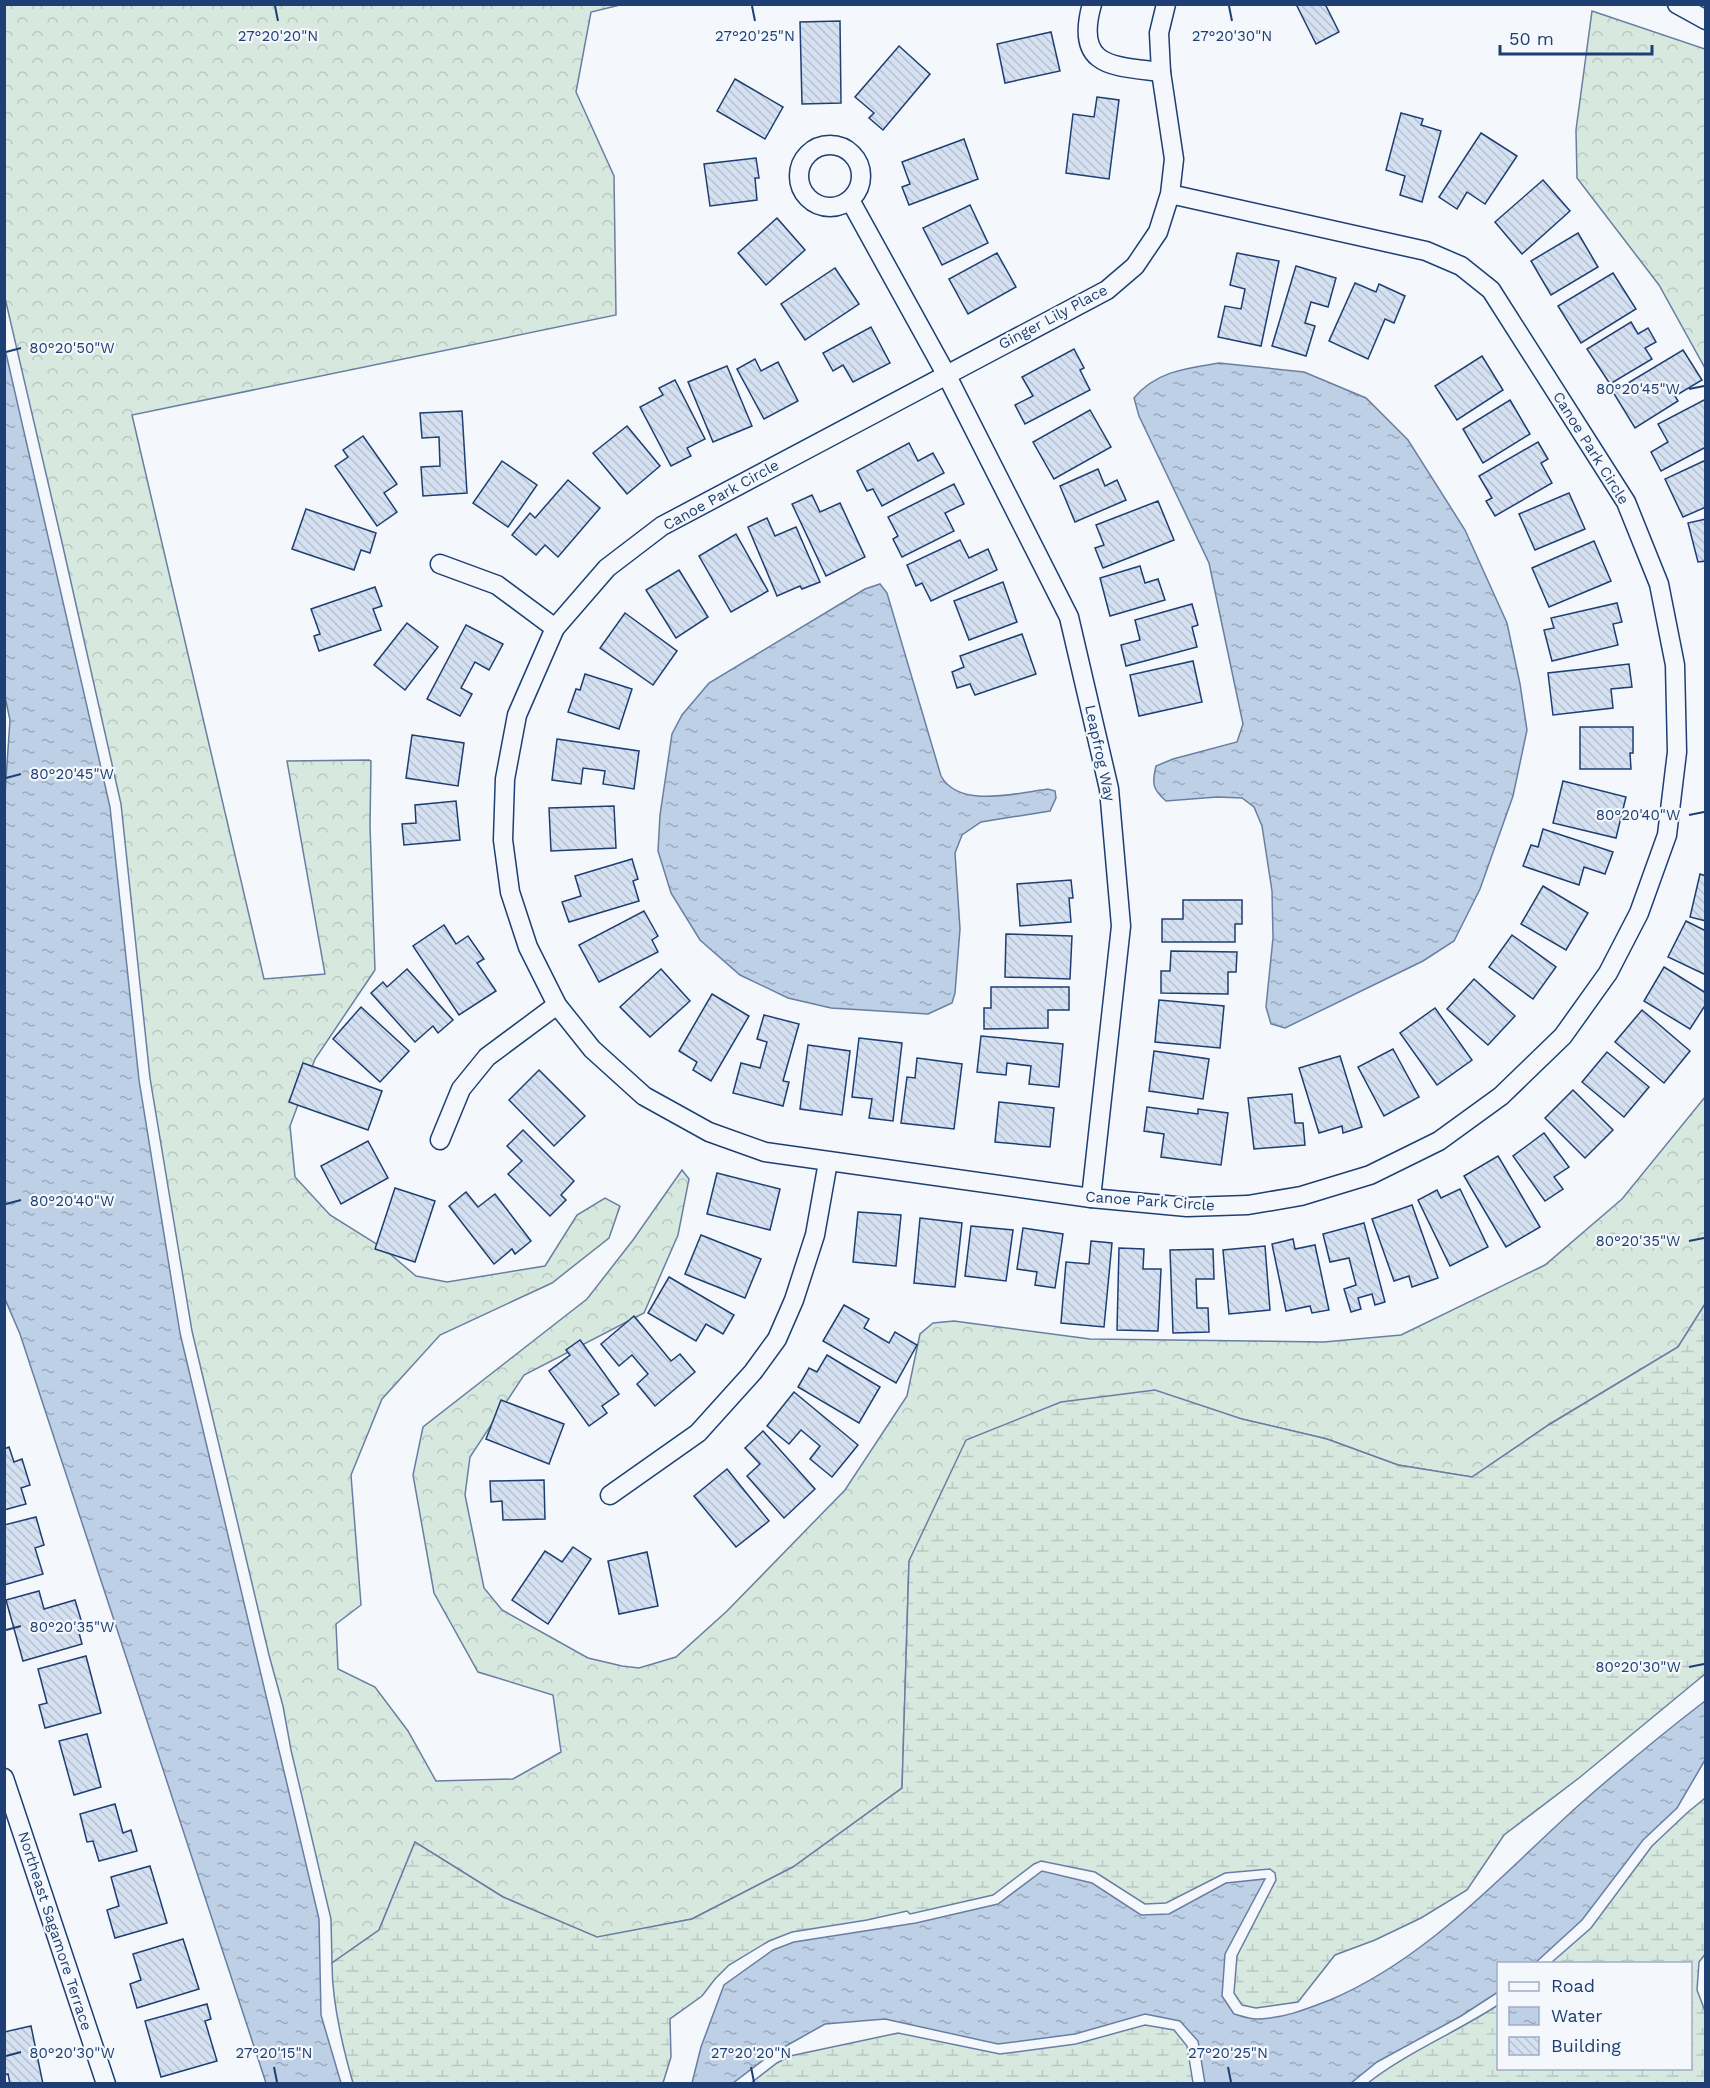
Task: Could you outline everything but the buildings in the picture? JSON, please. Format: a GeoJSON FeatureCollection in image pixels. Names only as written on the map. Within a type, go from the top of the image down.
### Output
{"type":"FeatureCollection","features":[{"type":"Feature","properties":{"kind":"street"},"geometry":{"type":"LineString","coordinates":[[1092,4],[1088,36],[1089,44],[1098,59],[1112,66],[1161,72]]}},
{"type":"Feature","properties":{"kind":"street","name":"Ginger Lily Place"},"geometry":{"type":"LineString","coordinates":[[946,374],[1107,290],[1134,266],[1158,232],[1170,194],[1174,159],[1161,72],[1159,33],[1166,4]]}},
{"type":"Feature","properties":{"kind":"street"},"geometry":{"type":"LineString","coordinates":[[1677,4],[1706,20]]}},
{"type":"Feature","properties":{"kind":"street","name":"Canoe Park Circle"},"geometry":{"type":"LineString","coordinates":[[946,374],[662,526],[607,568],[555,628],[517,715],[505,778],[503,840],[510,892],[528,947],[557,1005],[592,1048],[644,1096],[709,1132],[765,1152],[828,1162],[1090,1198],[1187,1207],[1248,1205],[1301,1196],[1370,1175],[1439,1141],[1501,1096],[1563,1036],[1608,973],[1639,913],[1667,835],[1677,752],[1676,665],[1659,584],[1626,502],[1491,290],[1461,266],[1426,251],[1170,194]]}},
{"type":"Feature","properties":{"kind":"street","name":"Leapfrog Way"},"geometry":{"type":"LineString","coordinates":[[850,200],[946,374],[1070,617],[1109,789],[1121,926],[1090,1198]]}},
{"type":"Feature","properties":{"kind":"street"},"geometry":{"type":"LineString","coordinates":[[440,564],[497,585],[555,628]]}},
{"type":"Feature","properties":{"kind":"street"},"geometry":{"type":"LineString","coordinates":[[440,1140],[461,1089],[487,1057],[557,1005]]}},
{"type":"Feature","properties":{"kind":"street"},"geometry":{"type":"LineString","coordinates":[[610,1495],[698,1433],[753,1372],[777,1339],[794,1300],[815,1235],[828,1162]]}},
{"type":"Feature","properties":{"kind":"street","name":"Northeast Sagamore Terrace"},"geometry":{"type":"LineString","coordinates":[[4,1778],[106,2084]]}},
{"type":"Feature","properties":{"kind":"green space"},"geometry":{"type":"Polygon","coordinates":[[[4,5],[620,5],[591,12],[576,92],[614,176],[616,315],[132,415],[264,979],[325,974],[287,761],[371,761],[370,826],[375,970],[315,1059],[290,1126],[295,1177],[330,1215],[383,1248],[416,1276],[447,1282],[545,1266],[577,1215],[605,1198],[620,1206],[609,1238],[552,1283],[440,1335],[382,1399],[351,1475],[361,1605],[336,1624],[338,1669],[375,1687],[408,1731],[436,1781],[513,1779],[561,1752],[553,1695],[478,1672],[434,1593],[413,1475],[423,1427],[587,1299],[633,1240],[682,1170],[689,1179],[678,1235],[644,1313],[524,1375],[470,1457],[465,1495],[484,1588],[502,1610],[588,1658],[622,1666],[639,1668],[676,1657],[727,1611],[845,1490],[907,1396],[920,1334],[933,1323],[954,1321],[1090,1339],[1324,1342],[1401,1335],[1545,1265],[1622,1199],[1705,1097],[1705,1304],[1678,1347],[1550,1424],[1472,1477],[1398,1465],[1327,1439],[1242,1419],[909,1562],[902,1788],[793,1867],[692,1919],[597,1938],[503,1897],[415,1842],[379,1930],[332,1963],[331,1919],[291,1750],[283,1706],[192,1331],[150,1078],[121,804],[5,298],[4,5]]]}},
{"type":"Feature","properties":{"kind":"green space"},"geometry":{"type":"Polygon","coordinates":[[[1592,11],[1705,49],[1705,368],[1659,285],[1577,178],[1576,130],[1592,11]]]}},
{"type":"Feature","properties":{"kind":"green space"},"geometry":{"type":"Polygon","coordinates":[[[1705,1304],[1705,1674],[1579,1778],[1504,1835],[1467,1890],[1421,1918],[1375,1940],[1335,1955],[1298,2002],[1256,2008],[1242,2005],[1234,1993],[1237,1956],[1276,1880],[1275,1873],[1270,1869],[1225,1873],[1166,1903],[1145,1904],[1095,1872],[1041,1861],[993,1895],[910,1914],[907,1911],[792,1932],[769,1941],[729,1965],[702,1996],[670,2019],[671,2057],[663,2083],[353,2083],[338,2024],[332,1963],[379,1930],[415,1842],[503,1897],[597,1937],[692,1919],[793,1867],[902,1788],[909,1561],[966,1440],[1061,1402],[1155,1390],[1242,1419],[1327,1439],[1398,1465],[1472,1477],[1550,1424],[1678,1347],[1705,1304]]]}},
{"type":"Feature","properties":{"kind":"green space"},"geometry":{"type":"Polygon","coordinates":[[[1705,1798],[1706,1953],[1699,1962],[1697,1990],[1705,2011],[1705,2083],[1368,2083],[1399,2062],[1497,2006],[1497,2070],[1692,2070],[1692,1962],[1552,1962],[1591,1928],[1652,1846],[1705,1798]]]}},
{"type":"Feature","properties":{"kind":"green space"},"geometry":{"type":"Polygon","coordinates":[[[1145,2025],[1174,2030],[1187,2046],[1193,2083],[751,2083],[790,2056],[898,2033],[1000,2054],[1076,2044],[1145,2025]]]}},
{"type":"Feature","properties":{"kind":"water"},"geometry":{"type":"Polygon","coordinates":[[[5,349],[110,807],[139,1080],[180,1333],[319,1919],[321,2015],[341,2083],[266,2083],[20,1334],[5,1299],[4,808],[10,720],[4,692],[5,349]]]}},
{"type":"Feature","properties":{"kind":"water"},"geometry":{"type":"Polygon","coordinates":[[[1219,363],[1304,372],[1366,398],[1408,440],[1465,530],[1507,623],[1527,730],[1513,796],[1480,889],[1454,941],[1423,961],[1285,1028],[1271,1024],[1266,1007],[1273,938],[1272,891],[1262,826],[1254,807],[1242,798],[1217,797],[1166,801],[1158,793],[1154,781],[1156,766],[1173,759],[1237,742],[1243,724],[1209,563],[1139,416],[1134,398],[1162,376],[1184,369],[1219,363]]]}},
{"type":"Feature","properties":{"kind":"water"},"geometry":{"type":"Polygon","coordinates":[[[880,584],[887,593],[941,776],[949,786],[961,793],[975,796],[1005,795],[1048,789],[1055,791],[1056,798],[1050,811],[981,822],[962,835],[955,853],[960,929],[955,993],[952,1003],[928,1014],[831,1008],[788,998],[740,975],[700,940],[671,893],[658,851],[660,815],[672,734],[682,715],[709,683],[865,589],[880,584]]]}},
{"type":"Feature","properties":{"kind":"water"},"geometry":{"type":"Polygon","coordinates":[[[1705,1701],[1705,1760],[1677,1808],[1643,1840],[1582,1920],[1536,1962],[1497,1962],[1497,1993],[1461,2016],[1377,2062],[1351,2083],[1205,2083],[1198,2041],[1180,2021],[1145,2014],[1075,2034],[998,2044],[885,2019],[825,2024],[770,2055],[733,2083],[692,2083],[701,2047],[724,1985],[773,1950],[794,1942],[916,1923],[998,1904],[1042,1871],[1092,1883],[1141,1915],[1169,1914],[1226,1883],[1265,1879],[1225,1954],[1222,1996],[1234,2014],[1253,2019],[1266,2019],[1312,2007],[1366,1982],[1400,1962],[1432,1938],[1594,1792],[1705,1701]]]}}]}
